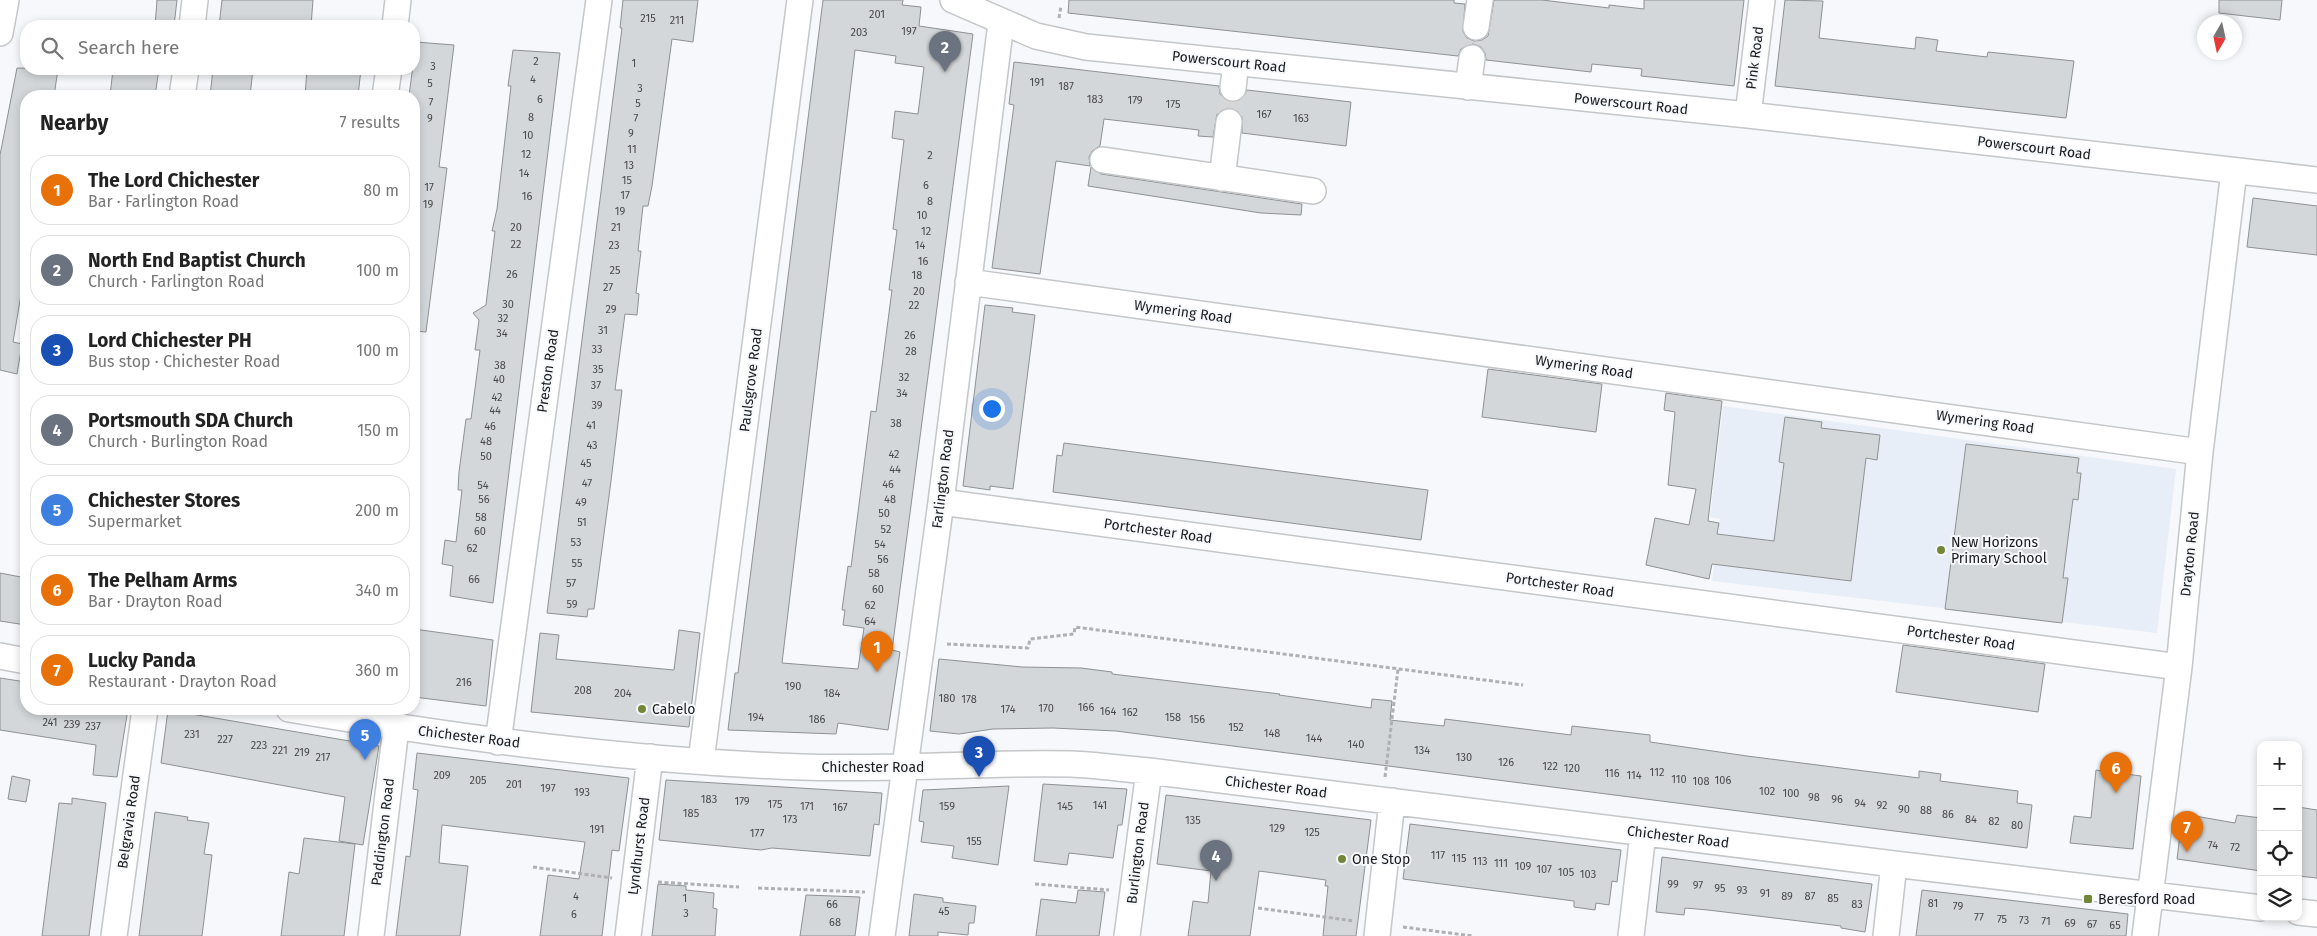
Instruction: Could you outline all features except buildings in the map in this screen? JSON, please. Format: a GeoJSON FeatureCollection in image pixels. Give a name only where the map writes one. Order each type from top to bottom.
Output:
{"type":"FeatureCollection","features":[{"type":"Feature","properties":{"kind":"street"},"geometry":{"type":"LineString","coordinates":[[0,33],[6,0]]}},
{"type":"Feature","properties":{"kind":"street"},"geometry":{"type":"LineString","coordinates":[[193,20],[195,0]]}},
{"type":"Feature","properties":{"kind":"street"},"geometry":{"type":"LineString","coordinates":[[396,20],[398,0]]}},
{"type":"Feature","properties":{"kind":"street","name":"Preston Road"},"geometry":{"type":"LineString","coordinates":[[498,742],[599,0]]}},
{"type":"Feature","properties":{"kind":"street","name":"Paulsgrove Road"},"geometry":{"type":"LineString","coordinates":[[701,761],[800,0]]}},
{"type":"Feature","properties":{"kind":"street","name":"Powerscourt Road"},"geometry":{"type":"LineString","coordinates":[[953,0],[1001,23],[1036,36],[1086,47],[1748,116],[2317,180]]}},
{"type":"Feature","properties":{"kind":"street"},"geometry":{"type":"LineString","coordinates":[[1476,27],[1480,0]]}},
{"type":"Feature","properties":{"kind":"street","name":"Pink Road"},"geometry":{"type":"LineString","coordinates":[[1748,116],[1762,0]]}},
{"type":"Feature","properties":{"kind":"street","name":"Farlington Road"},"geometry":{"type":"LineString","coordinates":[[882,936],[1001,23]]}},
{"type":"Feature","properties":{"kind":"street"},"geometry":{"type":"LineString","coordinates":[[1468,87],[1472,58]]}},
{"type":"Feature","properties":{"kind":"street"},"geometry":{"type":"LineString","coordinates":[[1233,88],[1236,62]]}},
{"type":"Feature","properties":{"kind":"street"},"geometry":{"type":"LineString","coordinates":[[183,90],[185,75]]}},
{"type":"Feature","properties":{"kind":"street"},"geometry":{"type":"LineString","coordinates":[[387,90],[388,75]]}},
{"type":"Feature","properties":{"kind":"street"},"geometry":{"type":"LineString","coordinates":[[1222,178],[1229,122]]}},
{"type":"Feature","properties":{"kind":"street"},"geometry":{"type":"LineString","coordinates":[[1103,160],[1313,191]]}},
{"type":"Feature","properties":{"kind":"street","name":"Drayton Road"},"geometry":{"type":"LineString","coordinates":[[2145,936],[2179,667],[2200,452],[2234,171]]}},
{"type":"Feature","properties":{"kind":"street","name":"Wymering Road"},"geometry":{"type":"LineString","coordinates":[[968,282],[2200,452]]}},
{"type":"Feature","properties":{"kind":"street","name":"Portchester Road"},"geometry":{"type":"LineString","coordinates":[[940,502],[2179,667]]}},
{"type":"Feature","properties":{"kind":"street"},"geometry":{"type":"LineString","coordinates":[[0,656],[20,660]]}},
{"type":"Feature","properties":{"kind":"street","name":"Belgravia Road"},"geometry":{"type":"LineString","coordinates":[[114,936],[143,715]]}},
{"type":"Feature","properties":{"kind":"street","name":"Chichester Road"},"geometry":{"type":"LineString","coordinates":[[325,715],[396,728],[498,742],[701,761],[802,767],[904,768],[1073,764],[1149,771],[2257,908]]}},
{"type":"Feature","properties":{"kind":"street","name":"Paddington Road"},"geometry":{"type":"LineString","coordinates":[[371,936],[396,728]]}},
{"type":"Feature","properties":{"kind":"street","name":"Lyndhurst Road"},"geometry":{"type":"LineString","coordinates":[[628,936],[650,757]]}},
{"type":"Feature","properties":{"kind":"street","name":"Burlington Road"},"geometry":{"type":"LineString","coordinates":[[1127,936],[1149,771]]}},
{"type":"Feature","properties":{"kind":"street"},"geometry":{"type":"LineString","coordinates":[[1377,936],[1387,800]]}},
{"type":"Feature","properties":{"kind":"street"},"geometry":{"type":"LineString","coordinates":[[1631,936],[1643,833]]}},
{"type":"Feature","properties":{"kind":"street"},"geometry":{"type":"LineString","coordinates":[[1886,936],[1894,864]]}},
{"type":"Feature","properties":{"kind":"street"},"geometry":{"type":"LineString","coordinates":[[2302,912],[2317,914]]}},
{"type":"Feature","properties":{"kind":"path"},"geometry":{"type":"LineString","coordinates":[[921,643],[1028,648],[1030,639],[1074,634],[1075,627],[1522,685]]}},
{"type":"Feature","properties":{"kind":"path"},"geometry":{"type":"LineString","coordinates":[[1387,800],[1398,669]]}},
{"type":"Feature","properties":{"kind":"path"},"geometry":{"type":"LineString","coordinates":[[533,867],[634,881],[739,887]]}},
{"type":"Feature","properties":{"kind":"path"},"geometry":{"type":"LineString","coordinates":[[1035,884],[1133,893]]}},
{"type":"Feature","properties":{"kind":"path"},"geometry":{"type":"LineString","coordinates":[[758,888],[888,893]]}},
{"type":"Feature","properties":{"kind":"shaded area","name":"New Horizons Primary School"},"geometry":{"type":"Polygon","coordinates":[[[1723,406],[2176,469],[2157,633],[1712,581],[1720,519],[1710,517],[1723,406]]]}},
{"type":"Feature","properties":{"kind":"tunnel"},"geometry":{"type":"LineString","coordinates":[[1229,122],[1233,88]]}},
{"type":"Feature","properties":{"kind":"place","name":"North End Baptist Church"},"geometry":{"type":"Point","coordinates":[945,72]}},
{"type":"Feature","properties":{"kind":"place","name":"New Horizons Primary School"},"geometry":{"type":"Point","coordinates":[1941,550]}},
{"type":"Feature","properties":{"kind":"place","name":"The Lord Chichester"},"geometry":{"type":"Point","coordinates":[877,672]}},
{"type":"Feature","properties":{"kind":"place","name":"Cabelo"},"geometry":{"type":"Point","coordinates":[642,709]}},
{"type":"Feature","properties":{"kind":"place","name":"Chichester Stores"},"geometry":{"type":"Point","coordinates":[365,760]}},
{"type":"Feature","properties":{"kind":"place","name":"Lord Chichester PH"},"geometry":{"type":"Point","coordinates":[979,777]}},
{"type":"Feature","properties":{"kind":"place","name":"The Pelham Arms"},"geometry":{"type":"Point","coordinates":[2116,793]}},
{"type":"Feature","properties":{"kind":"place","name":"Lucky Panda"},"geometry":{"type":"Point","coordinates":[2187,852]}},
{"type":"Feature","properties":{"kind":"place","name":"One Stop"},"geometry":{"type":"Point","coordinates":[1342,859]}},
{"type":"Feature","properties":{"kind":"place","name":"Portsmouth SDA Church"},"geometry":{"type":"Point","coordinates":[1216,881]}},
{"type":"Feature","properties":{"kind":"place","name":"Beresford Road"},"geometry":{"type":"Point","coordinates":[2088,899]}}]}
